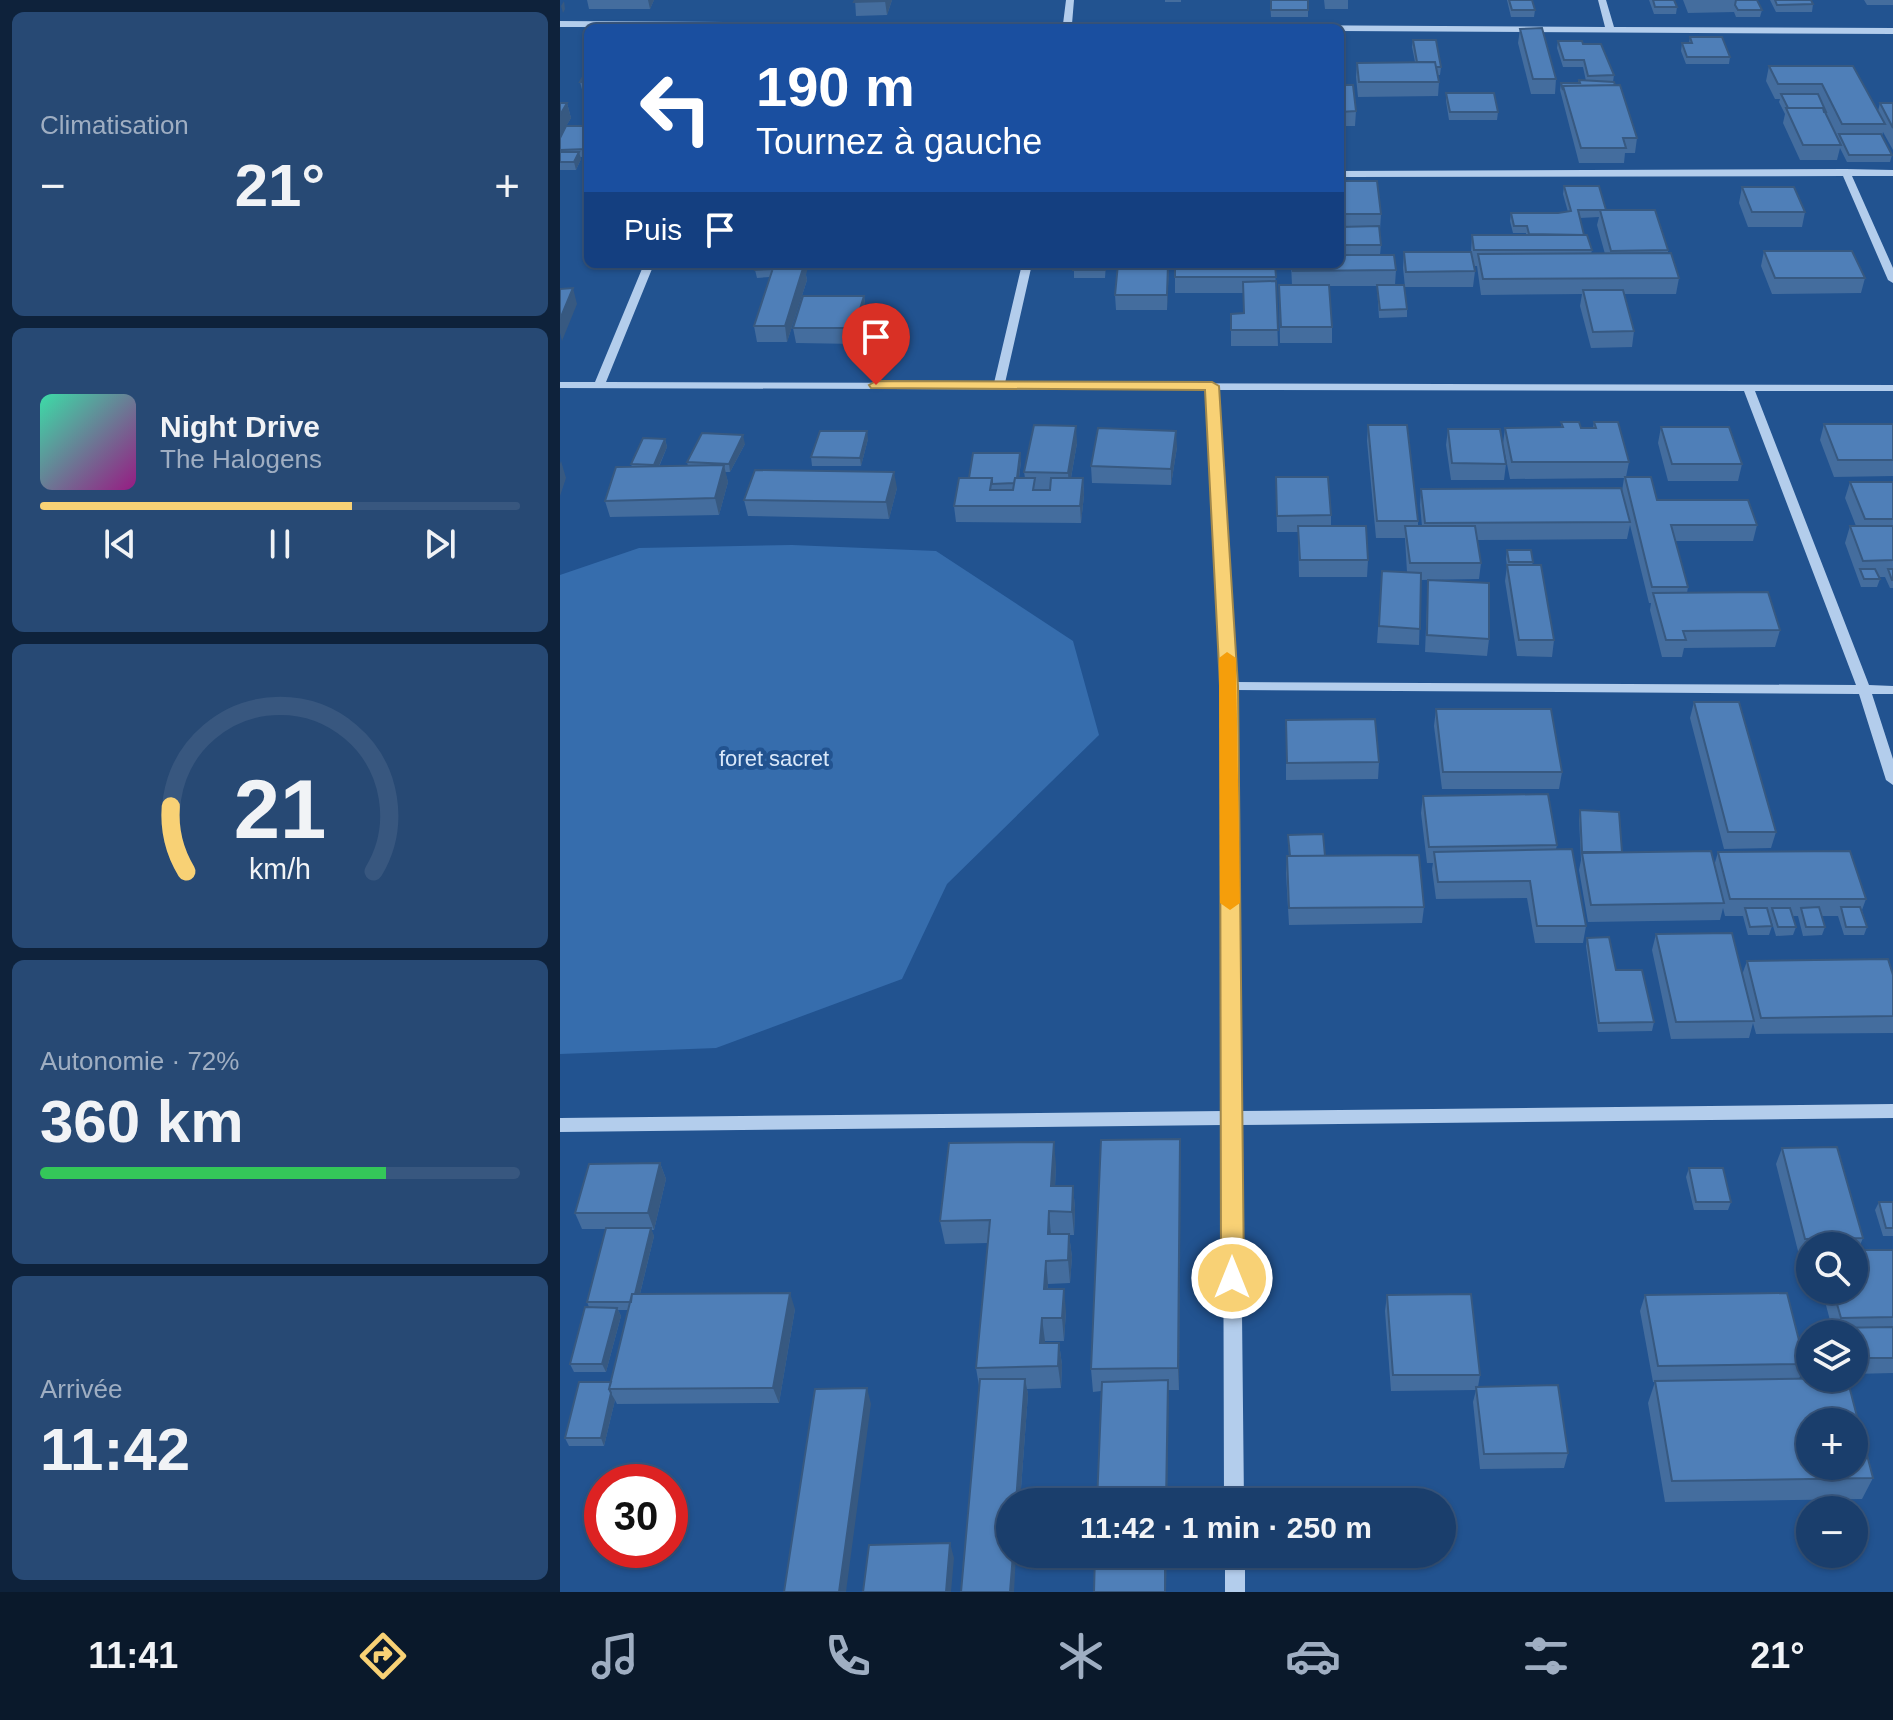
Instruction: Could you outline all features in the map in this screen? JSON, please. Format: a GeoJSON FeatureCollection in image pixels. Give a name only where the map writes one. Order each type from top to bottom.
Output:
{"type":"FeatureCollection","features":[{"type":"Feature","properties":{"kind":"street"},"geometry":{"type":"LineString","coordinates":[[1067,24],[1070,0]]}},
{"type":"Feature","properties":{"kind":"street"},"geometry":{"type":"LineString","coordinates":[[1602,0],[1610,29]]}},
{"type":"Feature","properties":{"kind":"street"},"geometry":{"type":"LineString","coordinates":[[560,24],[584,24]]}},
{"type":"Feature","properties":{"kind":"street"},"geometry":{"type":"LineString","coordinates":[[1344,28],[1893,31]]}},
{"type":"Feature","properties":{"kind":"street"},"geometry":{"type":"LineString","coordinates":[[1846,172],[1893,280]]}},
{"type":"Feature","properties":{"kind":"street"},"geometry":{"type":"LineString","coordinates":[[1344,174],[1893,173]]}},
{"type":"Feature","properties":{"kind":"street"},"geometry":{"type":"LineString","coordinates":[[599,385],[647,268]]}},
{"type":"Feature","properties":{"kind":"street"},"geometry":{"type":"LineString","coordinates":[[999,385],[1026,268]]}},
{"type":"Feature","properties":{"kind":"street"},"geometry":{"type":"LineString","coordinates":[[560,385],[1893,388]]}},
{"type":"Feature","properties":{"kind":"street"},"geometry":{"type":"LineString","coordinates":[[1212,386],[1229,686],[1234,1488]]}},
{"type":"Feature","properties":{"kind":"street"},"geometry":{"type":"LineString","coordinates":[[1748,387],[1864,690],[1893,780]]}},
{"type":"Feature","properties":{"kind":"street"},"geometry":{"type":"LineString","coordinates":[[1229,686],[1893,690]]}},
{"type":"Feature","properties":{"kind":"street"},"geometry":{"type":"LineString","coordinates":[[560,1125],[1893,1111]]}},
{"type":"Feature","properties":{"kind":"street"},"geometry":{"type":"LineString","coordinates":[[1235,1568],[1235,1592]]}},
{"type":"Feature","properties":{"kind":"green space","name":"foret sacret"},"geometry":{"type":"Polygon","coordinates":[[[792,545],[936,551],[1073,641],[1099,735],[947,884],[902,979],[716,1048],[560,1054],[560,575],[639,548],[792,545]]]}},
{"type":"Feature","properties":{"kind":"building"},"geometry":{"type":"Polygon","coordinates":[[[855,0],[886,0],[854,2],[855,0]]]}},
{"type":"Feature","properties":{"kind":"building"},"geometry":{"type":"Polygon","coordinates":[[[1271,0],[1308,0],[1308,10],[1271,10],[1271,0]]]}},
{"type":"Feature","properties":{"kind":"building"},"geometry":{"type":"Polygon","coordinates":[[[1509,0],[1532,0],[1535,10],[1512,10],[1509,0]]]}},
{"type":"Feature","properties":{"kind":"building"},"geometry":{"type":"Polygon","coordinates":[[[1653,0],[1674,0],[1677,7],[1655,7],[1653,0]]]}},
{"type":"Feature","properties":{"kind":"building"},"geometry":{"type":"Polygon","coordinates":[[[1736,0],[1757,0],[1762,10],[1738,10],[1736,0]]]}},
{"type":"Feature","properties":{"kind":"building"},"geometry":{"type":"Polygon","coordinates":[[[1775,0],[1811,0],[1813,4],[1777,5],[1775,0]]]}},
{"type":"Feature","properties":{"kind":"building"},"geometry":{"type":"Polygon","coordinates":[[[1542,28],[1556,79],[1533,79],[1520,29],[1542,28]]]}},
{"type":"Feature","properties":{"kind":"building"},"geometry":{"type":"Polygon","coordinates":[[[1690,37],[1722,37],[1730,57],[1687,57],[1682,43],[1692,43],[1690,37]]]}},
{"type":"Feature","properties":{"kind":"building"},"geometry":{"type":"Polygon","coordinates":[[[1413,40],[1436,40],[1441,67],[1436,67],[1435,62],[1417,62],[1413,40]]]}},
{"type":"Feature","properties":{"kind":"building"},"geometry":{"type":"Polygon","coordinates":[[[1558,41],[1601,44],[1614,75],[1588,76],[1584,60],[1564,60],[1558,41]]]}},
{"type":"Feature","properties":{"kind":"building"},"geometry":{"type":"Polygon","coordinates":[[[1435,62],[1439,82],[1359,82],[1357,63],[1435,62]]]}},
{"type":"Feature","properties":{"kind":"building"},"geometry":{"type":"Polygon","coordinates":[[[1769,66],[1853,66],[1885,124],[1842,124],[1822,84],[1778,84],[1769,66]]]}},
{"type":"Feature","properties":{"kind":"building"},"geometry":{"type":"Polygon","coordinates":[[[1579,80],[1614,82],[1615,85],[1563,86],[1563,90],[1561,83],[1580,83],[1579,80]]]}},
{"type":"Feature","properties":{"kind":"building"},"geometry":{"type":"Polygon","coordinates":[[[1344,85],[1353,85],[1356,111],[1344,112],[1344,85]]]}},
{"type":"Feature","properties":{"kind":"building"},"geometry":{"type":"Polygon","coordinates":[[[1620,85],[1637,138],[1623,138],[1626,148],[1581,148],[1563,86],[1620,85]]]}},
{"type":"Feature","properties":{"kind":"building"},"geometry":{"type":"Polygon","coordinates":[[[1446,93],[1494,93],[1498,112],[1450,112],[1446,93]]]}},
{"type":"Feature","properties":{"kind":"building"},"geometry":{"type":"Polygon","coordinates":[[[1781,94],[1818,94],[1826,112],[1823,108],[1788,108],[1781,94]]]}},
{"type":"Feature","properties":{"kind":"building"},"geometry":{"type":"Polygon","coordinates":[[[560,103],[567,103],[560,115],[560,103]]]}},
{"type":"Feature","properties":{"kind":"building"},"geometry":{"type":"Polygon","coordinates":[[[1880,103],[1893,103],[1893,128],[1880,103]]]}},
{"type":"Feature","properties":{"kind":"building"},"geometry":{"type":"Polygon","coordinates":[[[1786,108],[1823,108],[1841,145],[1803,145],[1786,108]]]}},
{"type":"Feature","properties":{"kind":"building"},"geometry":{"type":"Polygon","coordinates":[[[566,126],[584,126],[584,149],[560,150],[560,138],[566,126]]]}},
{"type":"Feature","properties":{"kind":"building"},"geometry":{"type":"Polygon","coordinates":[[[1839,134],[1881,134],[1892,155],[1849,155],[1839,134]]]}},
{"type":"Feature","properties":{"kind":"building"},"geometry":{"type":"Polygon","coordinates":[[[560,152],[579,152],[574,162],[560,162],[560,152]]]}},
{"type":"Feature","properties":{"kind":"building"},"geometry":{"type":"Polygon","coordinates":[[[1344,181],[1377,181],[1381,214],[1344,214],[1344,181]]]}},
{"type":"Feature","properties":{"kind":"building"},"geometry":{"type":"Polygon","coordinates":[[[1564,186],[1599,186],[1606,210],[1578,210],[1584,235],[1529,234],[1527,226],[1514,226],[1511,213],[1571,211],[1564,186]]]}},
{"type":"Feature","properties":{"kind":"building"},"geometry":{"type":"Polygon","coordinates":[[[1742,187],[1794,187],[1805,212],[1752,212],[1742,187]]]}},
{"type":"Feature","properties":{"kind":"building"},"geometry":{"type":"Polygon","coordinates":[[[1600,210],[1655,210],[1668,250],[1611,251],[1600,210]]]}},
{"type":"Feature","properties":{"kind":"building"},"geometry":{"type":"Polygon","coordinates":[[[1379,226],[1381,245],[1344,245],[1344,227],[1379,226]]]}},
{"type":"Feature","properties":{"kind":"building"},"geometry":{"type":"Polygon","coordinates":[[[1472,235],[1587,235],[1592,250],[1474,250],[1472,235]]]}},
{"type":"Feature","properties":{"kind":"building"},"geometry":{"type":"Polygon","coordinates":[[[1764,251],[1852,251],[1865,278],[1775,278],[1764,251]]]}},
{"type":"Feature","properties":{"kind":"building"},"geometry":{"type":"Polygon","coordinates":[[[1404,252],[1471,252],[1475,271],[1406,272],[1404,252]]]}},
{"type":"Feature","properties":{"kind":"building"},"geometry":{"type":"Polygon","coordinates":[[[1671,253],[1679,278],[1483,279],[1478,254],[1671,253]]]}},
{"type":"Feature","properties":{"kind":"building"},"geometry":{"type":"Polygon","coordinates":[[[1344,255],[1394,255],[1396,270],[1293,271],[1293,268],[1344,268],[1344,255]]]}},
{"type":"Feature","properties":{"kind":"building"},"geometry":{"type":"Polygon","coordinates":[[[773,268],[803,268],[785,326],[754,326],[773,268]]]}},
{"type":"Feature","properties":{"kind":"building"},"geometry":{"type":"Polygon","coordinates":[[[1073,268],[1105,268],[1105,270],[1073,268]]]}},
{"type":"Feature","properties":{"kind":"building"},"geometry":{"type":"Polygon","coordinates":[[[1118,268],[1168,268],[1167,295],[1115,295],[1118,268]]]}},
{"type":"Feature","properties":{"kind":"building"},"geometry":{"type":"Polygon","coordinates":[[[1175,268],[1275,268],[1276,277],[1175,277],[1175,268]]]}},
{"type":"Feature","properties":{"kind":"building"},"geometry":{"type":"Polygon","coordinates":[[[1276,281],[1278,330],[1231,330],[1231,314],[1244,313],[1243,282],[1276,281]]]}},
{"type":"Feature","properties":{"kind":"building"},"geometry":{"type":"Polygon","coordinates":[[[1279,285],[1329,285],[1332,327],[1281,327],[1279,285]]]}},
{"type":"Feature","properties":{"kind":"building"},"geometry":{"type":"Polygon","coordinates":[[[1377,285],[1404,285],[1407,309],[1380,310],[1377,285]]]}},
{"type":"Feature","properties":{"kind":"building"},"geometry":{"type":"Polygon","coordinates":[[[573,288],[560,319],[560,289],[573,288]]]}},
{"type":"Feature","properties":{"kind":"building"},"geometry":{"type":"Polygon","coordinates":[[[1583,290],[1623,290],[1634,331],[1593,332],[1583,290]]]}},
{"type":"Feature","properties":{"kind":"building"},"geometry":{"type":"Polygon","coordinates":[[[803,296],[864,296],[854,328],[793,328],[803,296]]]}},
{"type":"Feature","properties":{"kind":"building"},"geometry":{"type":"Polygon","coordinates":[[[1561,422],[1579,422],[1581,428],[1596,428],[1594,422],[1618,422],[1629,462],[1512,462],[1505,428],[1563,427],[1561,422]]]}},
{"type":"Feature","properties":{"kind":"building"},"geometry":{"type":"Polygon","coordinates":[[[1824,424],[1893,424],[1893,460],[1838,460],[1824,424]]]}},
{"type":"Feature","properties":{"kind":"building"},"geometry":{"type":"Polygon","coordinates":[[[1034,425],[1076,426],[1068,473],[1024,472],[1034,425]]]}},
{"type":"Feature","properties":{"kind":"building"},"geometry":{"type":"Polygon","coordinates":[[[1368,425],[1407,425],[1418,521],[1377,521],[1368,425]]]}},
{"type":"Feature","properties":{"kind":"building"},"geometry":{"type":"Polygon","coordinates":[[[1661,427],[1729,427],[1742,464],[1672,464],[1661,427]]]}},
{"type":"Feature","properties":{"kind":"building"},"geometry":{"type":"Polygon","coordinates":[[[1098,428],[1176,431],[1171,469],[1091,466],[1098,428]]]}},
{"type":"Feature","properties":{"kind":"building"},"geometry":{"type":"Polygon","coordinates":[[[1448,429],[1500,429],[1506,464],[1452,463],[1448,429]]]}},
{"type":"Feature","properties":{"kind":"building"},"geometry":{"type":"Polygon","coordinates":[[[820,431],[867,431],[860,458],[811,457],[820,431]]]}},
{"type":"Feature","properties":{"kind":"building"},"geometry":{"type":"Polygon","coordinates":[[[702,433],[743,435],[729,464],[687,462],[702,433]]]}},
{"type":"Feature","properties":{"kind":"building"},"geometry":{"type":"Polygon","coordinates":[[[643,438],[665,439],[654,465],[631,464],[643,438]]]}},
{"type":"Feature","properties":{"kind":"building"},"geometry":{"type":"Polygon","coordinates":[[[973,453],[1020,453],[1014,483],[992,484],[992,478],[969,478],[973,453]]]}},
{"type":"Feature","properties":{"kind":"building"},"geometry":{"type":"Polygon","coordinates":[[[724,465],[715,498],[605,501],[616,467],[724,465]]]}},
{"type":"Feature","properties":{"kind":"building"},"geometry":{"type":"Polygon","coordinates":[[[755,470],[894,472],[886,502],[744,500],[755,470]]]}},
{"type":"Feature","properties":{"kind":"building"},"geometry":{"type":"Polygon","coordinates":[[[1276,477],[1328,477],[1331,515],[1277,516],[1276,477]]]}},
{"type":"Feature","properties":{"kind":"building"},"geometry":{"type":"Polygon","coordinates":[[[1625,477],[1651,477],[1657,500],[1748,500],[1757,525],[1671,525],[1688,587],[1652,587],[1625,477]]]}},
{"type":"Feature","properties":{"kind":"building"},"geometry":{"type":"Polygon","coordinates":[[[959,478],[992,478],[990,490],[1013,490],[1015,478],[1035,478],[1033,490],[1050,490],[1051,478],[1083,478],[1080,506],[954,506],[959,478]]]}},
{"type":"Feature","properties":{"kind":"building"},"geometry":{"type":"Polygon","coordinates":[[[1850,482],[1893,482],[1893,519],[1865,519],[1850,482]]]}},
{"type":"Feature","properties":{"kind":"building"},"geometry":{"type":"Polygon","coordinates":[[[1621,488],[1630,522],[1425,523],[1421,489],[1621,488]]]}},
{"type":"Feature","properties":{"kind":"building"},"geometry":{"type":"Polygon","coordinates":[[[1298,526],[1366,526],[1368,560],[1300,560],[1298,526]]]}},
{"type":"Feature","properties":{"kind":"building"},"geometry":{"type":"Polygon","coordinates":[[[1405,526],[1475,526],[1481,563],[1410,563],[1405,526]]]}},
{"type":"Feature","properties":{"kind":"building"},"geometry":{"type":"Polygon","coordinates":[[[1850,526],[1893,526],[1893,560],[1863,561],[1850,526]]]}},
{"type":"Feature","properties":{"kind":"building"},"geometry":{"type":"Polygon","coordinates":[[[1507,550],[1531,550],[1533,562],[1509,562],[1507,550]]]}},
{"type":"Feature","properties":{"kind":"building"},"geometry":{"type":"Polygon","coordinates":[[[1507,565],[1541,565],[1554,640],[1519,640],[1507,565]]]}},
{"type":"Feature","properties":{"kind":"building"},"geometry":{"type":"Polygon","coordinates":[[[1860,569],[1875,569],[1880,579],[1864,579],[1860,569]]]}},
{"type":"Feature","properties":{"kind":"building"},"geometry":{"type":"Polygon","coordinates":[[[1382,571],[1421,573],[1420,629],[1379,626],[1382,571]]]}},
{"type":"Feature","properties":{"kind":"building"},"geometry":{"type":"Polygon","coordinates":[[[1428,580],[1489,583],[1489,639],[1427,635],[1428,580]]]}},
{"type":"Feature","properties":{"kind":"building"},"geometry":{"type":"Polygon","coordinates":[[[1768,592],[1780,630],[1683,631],[1686,640],[1666,640],[1653,593],[1768,592]]]}},
{"type":"Feature","properties":{"kind":"building"},"geometry":{"type":"Polygon","coordinates":[[[1694,702],[1739,702],[1776,832],[1728,832],[1694,702]]]}},
{"type":"Feature","properties":{"kind":"building"},"geometry":{"type":"Polygon","coordinates":[[[1436,709],[1551,709],[1562,772],[1443,772],[1436,709]]]}},
{"type":"Feature","properties":{"kind":"building"},"geometry":{"type":"Polygon","coordinates":[[[1375,719],[1379,762],[1287,763],[1286,720],[1375,719]]]}},
{"type":"Feature","properties":{"kind":"building"},"geometry":{"type":"Polygon","coordinates":[[[1548,794],[1557,845],[1429,847],[1423,796],[1548,794]]]}},
{"type":"Feature","properties":{"kind":"building"},"geometry":{"type":"Polygon","coordinates":[[[1580,810],[1619,812],[1622,852],[1582,852],[1580,810]]]}},
{"type":"Feature","properties":{"kind":"building"},"geometry":{"type":"Polygon","coordinates":[[[1323,834],[1325,856],[1290,856],[1288,835],[1323,834]]]}},
{"type":"Feature","properties":{"kind":"building"},"geometry":{"type":"Polygon","coordinates":[[[1572,849],[1586,926],[1537,926],[1530,881],[1438,882],[1434,852],[1572,849]]]}},
{"type":"Feature","properties":{"kind":"building"},"geometry":{"type":"Polygon","coordinates":[[[1711,851],[1724,903],[1591,905],[1582,853],[1711,851]]]}},
{"type":"Feature","properties":{"kind":"building"},"geometry":{"type":"Polygon","coordinates":[[[1850,851],[1866,899],[1730,899],[1718,852],[1850,851]]]}},
{"type":"Feature","properties":{"kind":"building"},"geometry":{"type":"Polygon","coordinates":[[[1419,855],[1424,907],[1289,908],[1287,856],[1419,855]]]}},
{"type":"Feature","properties":{"kind":"building"},"geometry":{"type":"Polygon","coordinates":[[[1819,907],[1825,927],[1806,927],[1801,908],[1819,907]]]}},
{"type":"Feature","properties":{"kind":"building"},"geometry":{"type":"Polygon","coordinates":[[[1841,907],[1860,907],[1867,927],[1846,927],[1841,907]]]}},
{"type":"Feature","properties":{"kind":"building"},"geometry":{"type":"Polygon","coordinates":[[[1745,908],[1767,908],[1772,926],[1750,927],[1745,908]]]}},
{"type":"Feature","properties":{"kind":"building"},"geometry":{"type":"Polygon","coordinates":[[[1772,908],[1790,908],[1796,927],[1778,927],[1772,908]]]}},
{"type":"Feature","properties":{"kind":"building"},"geometry":{"type":"Polygon","coordinates":[[[1732,933],[1754,1021],[1676,1022],[1656,934],[1732,933]]]}},
{"type":"Feature","properties":{"kind":"building"},"geometry":{"type":"Polygon","coordinates":[[[1609,937],[1616,970],[1642,970],[1654,1022],[1599,1023],[1587,938],[1609,937]]]}},
{"type":"Feature","properties":{"kind":"building"},"geometry":{"type":"Polygon","coordinates":[[[1888,959],[1893,975],[1893,1016],[1761,1018],[1747,961],[1888,959]]]}},
{"type":"Feature","properties":{"kind":"building"},"geometry":{"type":"Polygon","coordinates":[[[1180,1139],[1178,1368],[1091,1369],[1101,1140],[1180,1139]]]}},
{"type":"Feature","properties":{"kind":"building"},"geometry":{"type":"Polygon","coordinates":[[[1054,1142],[1051,1186],[1073,1186],[1072,1212],[1049,1211],[1048,1234],[1069,1234],[1068,1260],[1046,1261],[1044,1289],[1064,1289],[1062,1318],[1042,1318],[1040,1343],[1059,1343],[1058,1366],[976,1368],[990,1220],[940,1221],[949,1143],[1054,1142]]]}},
{"type":"Feature","properties":{"kind":"building"},"geometry":{"type":"Polygon","coordinates":[[[1837,1147],[1861,1232],[1803,1232],[1782,1148],[1837,1147]]]}},
{"type":"Feature","properties":{"kind":"building"},"geometry":{"type":"Polygon","coordinates":[[[660,1163],[648,1213],[575,1213],[589,1164],[660,1163]]]}},
{"type":"Feature","properties":{"kind":"building"},"geometry":{"type":"Polygon","coordinates":[[[1689,1168],[1723,1168],[1731,1202],[1696,1202],[1689,1168]]]}},
{"type":"Feature","properties":{"kind":"building"},"geometry":{"type":"Polygon","coordinates":[[[1879,1202],[1893,1202],[1893,1228],[1886,1228],[1879,1202]]]}},
{"type":"Feature","properties":{"kind":"building"},"geometry":{"type":"Polygon","coordinates":[[[606,1228],[651,1228],[631,1302],[587,1302],[606,1228]]]}},
{"type":"Feature","properties":{"kind":"building"},"geometry":{"type":"Polygon","coordinates":[[[1868,1250],[1893,1250],[1893,1317],[1841,1318],[1837,1304],[1868,1304],[1868,1250]]]}},
{"type":"Feature","properties":{"kind":"building"},"geometry":{"type":"Polygon","coordinates":[[[790,1293],[773,1388],[609,1389],[632,1294],[790,1293]]]}},
{"type":"Feature","properties":{"kind":"building"},"geometry":{"type":"Polygon","coordinates":[[[1787,1293],[1796,1328],[1796,1364],[1658,1366],[1645,1295],[1787,1293]]]}},
{"type":"Feature","properties":{"kind":"building"},"geometry":{"type":"Polygon","coordinates":[[[1471,1294],[1480,1375],[1393,1375],[1387,1295],[1471,1294]]]}},
{"type":"Feature","properties":{"kind":"building"},"geometry":{"type":"Polygon","coordinates":[[[585,1307],[617,1308],[602,1364],[570,1364],[585,1307]]]}},
{"type":"Feature","properties":{"kind":"building"},"geometry":{"type":"Polygon","coordinates":[[[1868,1327],[1893,1327],[1893,1358],[1868,1358],[1868,1327]]]}},
{"type":"Feature","properties":{"kind":"building"},"geometry":{"type":"Polygon","coordinates":[[[980,1379],[1025,1379],[1017,1488],[996,1488],[996,1568],[1012,1568],[1010,1592],[961,1592],[980,1379]]]}},
{"type":"Feature","properties":{"kind":"building"},"geometry":{"type":"Polygon","coordinates":[[[1796,1379],[1796,1392],[1851,1392],[1855,1408],[1796,1408],[1796,1479],[1672,1481],[1655,1381],[1796,1379]]]}},
{"type":"Feature","properties":{"kind":"building"},"geometry":{"type":"Polygon","coordinates":[[[1168,1380],[1166,1488],[1098,1488],[1102,1382],[1168,1380]]]}},
{"type":"Feature","properties":{"kind":"building"},"geometry":{"type":"Polygon","coordinates":[[[579,1382],[611,1382],[601,1438],[565,1438],[579,1382]]]}},
{"type":"Feature","properties":{"kind":"building"},"geometry":{"type":"Polygon","coordinates":[[[1558,1385],[1568,1453],[1484,1454],[1476,1387],[1558,1385]]]}},
{"type":"Feature","properties":{"kind":"building"},"geometry":{"type":"Polygon","coordinates":[[[867,1388],[839,1592],[784,1592],[815,1389],[867,1388]]]}},
{"type":"Feature","properties":{"kind":"building"},"geometry":{"type":"Polygon","coordinates":[[[1868,1459],[1873,1478],[1868,1478],[1868,1459]]]}},
{"type":"Feature","properties":{"kind":"building"},"geometry":{"type":"Polygon","coordinates":[[[950,1543],[946,1592],[863,1592],[869,1545],[950,1543]]]}},
{"type":"Feature","properties":{"kind":"building"},"geometry":{"type":"Polygon","coordinates":[[[1095,1568],[1165,1568],[1165,1592],[1094,1592],[1095,1568]]]}},
{"type":"Feature","properties":{"kind":"slow traffic"},"geometry":{"type":"LineString","coordinates":[[1227,658],[1230,903]]}},
{"type":"Feature","properties":{"kind":"route"},"geometry":{"type":"LineString","coordinates":[[876,385],[1212,386],[1229,686],[1232,1278]]}}]}
